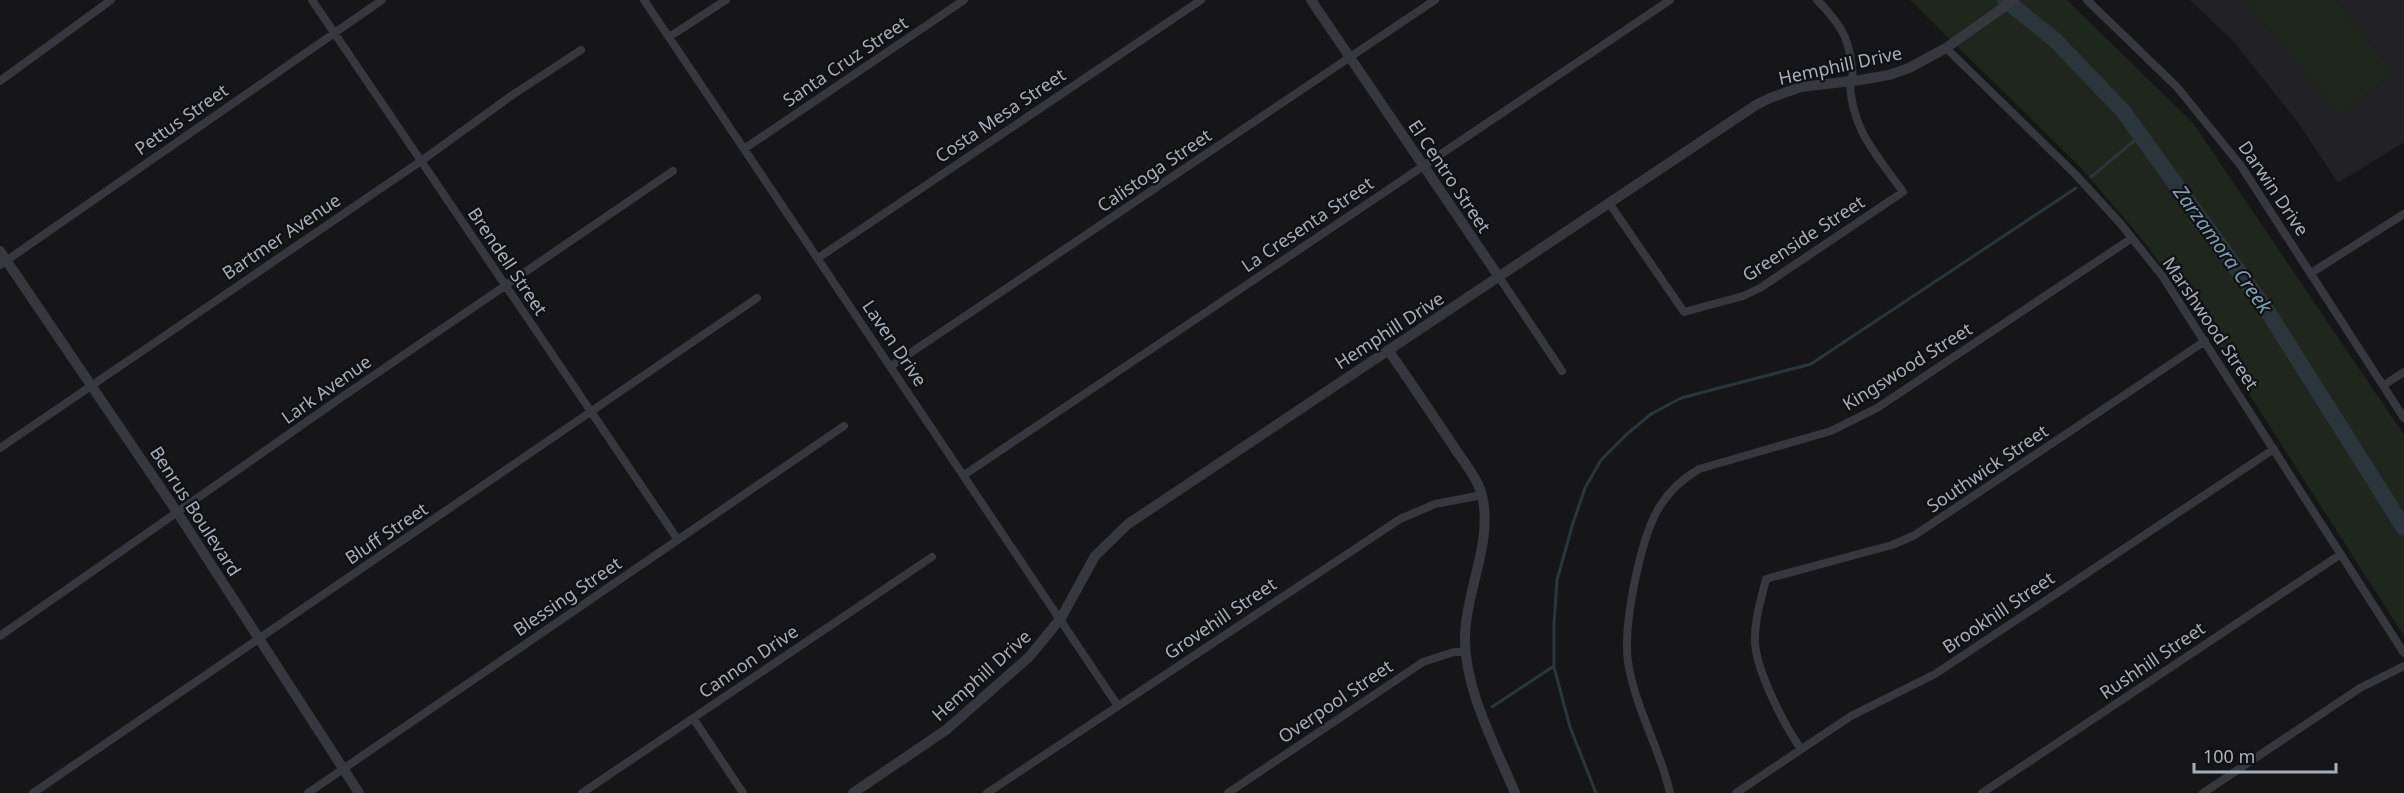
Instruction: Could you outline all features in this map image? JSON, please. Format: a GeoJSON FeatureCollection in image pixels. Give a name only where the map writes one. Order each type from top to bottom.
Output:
{"type":"FeatureCollection","features":[{"type":"Feature","properties":{"kind":"street"},"geometry":{"type":"LineString","coordinates":[[0,81],[111,0]]}},
{"type":"Feature","properties":{"kind":"street","name":"Brendell Street"},"geometry":{"type":"LineString","coordinates":[[312,0],[678,540]]}},
{"type":"Feature","properties":{"kind":"street","name":"Pettus Street"},"geometry":{"type":"LineString","coordinates":[[2,259],[382,0]]}},
{"type":"Feature","properties":{"kind":"street","name":"Laven Drive"},"geometry":{"type":"LineString","coordinates":[[644,0],[1118,706]]}},
{"type":"Feature","properties":{"kind":"street"},"geometry":{"type":"LineString","coordinates":[[669,37],[726,0]]}},
{"type":"Feature","properties":{"kind":"street","name":"Santa Cruz Street"},"geometry":{"type":"LineString","coordinates":[[744,149],[964,0]]}},
{"type":"Feature","properties":{"kind":"street","name":"Costa Mesa Street"},"geometry":{"type":"LineString","coordinates":[[818,258],[1200,0]]}},
{"type":"Feature","properties":{"kind":"street","name":"El Centro Street"},"geometry":{"type":"LineString","coordinates":[[1311,0],[1562,371]]}},
{"type":"Feature","properties":{"kind":"street","name":"Calistoga Street"},"geometry":{"type":"LineString","coordinates":[[891,366],[1435,0]]}},
{"type":"Feature","properties":{"kind":"street","name":"La Cresenta Street"},"geometry":{"type":"LineString","coordinates":[[964,475],[1670,0]]}},
{"type":"Feature","properties":{"kind":"street"},"geometry":{"type":"LineString","coordinates":[[1817,0],[1838,22],[1845,35],[1852,63],[1851,80]]}},
{"type":"Feature","properties":{"kind":"street","name":"Hemphill Drive"},"geometry":{"type":"LineString","coordinates":[[853,793],[946,730],[984,699],[1040,646],[1061,618],[1095,556],[1128,524],[1770,98],[1801,87],[1889,75],[1909,68],[1946,48],[1959,36],[2014,0]]}},
{"type":"Feature","properties":{"kind":"street","name":"Darwin Drive"},"geometry":{"type":"LineString","coordinates":[[2087,0],[2166,76],[2241,166],[2404,417]]}},
{"type":"Feature","properties":{"kind":"street","name":"Marshwood Street"},"geometry":{"type":"LineString","coordinates":[[1946,48],[2075,174],[2163,277],[2404,653]]}},
{"type":"Feature","properties":{"kind":"street","name":"Bartmer Avenue"},"geometry":{"type":"LineString","coordinates":[[0,448],[581,50]]}},
{"type":"Feature","properties":{"kind":"street","name":"Greenside Street"},"geometry":{"type":"LineString","coordinates":[[1609,203],[1684,312],[1743,296],[1760,288],[1903,192],[1858,125],[1852,104],[1851,80]]}},
{"type":"Feature","properties":{"kind":"street","name":"Lark Avenue"},"geometry":{"type":"LineString","coordinates":[[0,636],[673,171]]}},
{"type":"Feature","properties":{"kind":"street"},"geometry":{"type":"LineString","coordinates":[[2311,273],[2404,214]]}},
{"type":"Feature","properties":{"kind":"street","name":"Kingswood Street"},"geometry":{"type":"LineString","coordinates":[[1670,793],[1637,697],[1628,662],[1626,637],[1628,615],[1646,538],[1658,509],[1678,483],[1699,469],[1831,431],[1877,408],[2132,238]]}},
{"type":"Feature","properties":{"kind":"street","name":"Benrus Boulevard"},"geometry":{"type":"LineString","coordinates":[[2,259],[93,386],[359,793]]}},
{"type":"Feature","properties":{"kind":"street","name":"Bluff Street"},"geometry":{"type":"LineString","coordinates":[[33,793],[757,298]]}},
{"type":"Feature","properties":{"kind":"street","name":"Southwick Street"},"geometry":{"type":"LineString","coordinates":[[1801,748],[1784,723],[1756,652],[1755,625],[1766,579],[1892,545],[1915,534],[2205,341]]}},
{"type":"Feature","properties":{"kind":"street"},"geometry":{"type":"LineString","coordinates":[[1388,350],[1470,471],[1482,495],[1484,538],[1466,617],[1466,652],[1471,681],[1478,702],[1513,792]]}},
{"type":"Feature","properties":{"kind":"street"},"geometry":{"type":"LineString","coordinates":[[2384,385],[2404,372]]}},
{"type":"Feature","properties":{"kind":"street","name":"Blessing Street"},"geometry":{"type":"LineString","coordinates":[[308,793],[844,426]]}},
{"type":"Feature","properties":{"kind":"street","name":"Brookhill Street"},"geometry":{"type":"LineString","coordinates":[[1736,793],[1801,748],[1870,705],[1935,674],[2274,449]]}},
{"type":"Feature","properties":{"kind":"street","name":"Grovehill Street"},"geometry":{"type":"LineString","coordinates":[[987,793],[1400,519],[1435,504],[1482,495]]}},
{"type":"Feature","properties":{"kind":"street","name":"Rushhill Street"},"geometry":{"type":"LineString","coordinates":[[1982,793],[2341,554]]}},
{"type":"Feature","properties":{"kind":"street","name":"Cannon Drive"},"geometry":{"type":"LineString","coordinates":[[582,793],[932,557]]}},
{"type":"Feature","properties":{"kind":"street","name":"Overpool Street"},"geometry":{"type":"LineString","coordinates":[[1228,793],[1423,662],[1445,654],[1466,652]]}},
{"type":"Feature","properties":{"kind":"street"},"geometry":{"type":"LineString","coordinates":[[2203,793],[2360,688],[2404,666]]}},
{"type":"Feature","properties":{"kind":"street"},"geometry":{"type":"LineString","coordinates":[[693,718],[743,793]]}},
{"type":"Feature","properties":{"kind":"shaded area"},"geometry":{"type":"Polygon","coordinates":[[[1910,0],[2067,0],[2193,123],[2404,435],[2404,636],[2210,333],[2143,240],[2082,169],[1910,0]]]}},
{"type":"Feature","properties":{"kind":"shaded area"},"geometry":{"type":"Polygon","coordinates":[[[2190,0],[2404,0],[2404,142],[2338,183],[2299,124],[2234,42],[2190,0]]]}},
{"type":"Feature","properties":{"kind":"shaded area"},"geometry":{"type":"Polygon","coordinates":[[[2246,0],[2335,0],[2393,72],[2340,115],[2246,0]]]}},
{"type":"Feature","properties":{"kind":"waterway","name":"Zarzamora Creek"},"geometry":{"type":"LineString","coordinates":[[2005,0],[2054,39],[2123,111],[2270,315],[2404,528]]}},
{"type":"Feature","properties":{"kind":"waterway"},"geometry":{"type":"LineString","coordinates":[[2091,177],[2141,135]]}},
{"type":"Feature","properties":{"kind":"waterway"},"geometry":{"type":"LineString","coordinates":[[1492,707],[1554,666],[1557,580],[1573,523],[1585,488],[1601,460],[1627,434],[1651,414],[1681,398],[1811,364],[2076,188]]}},
{"type":"Feature","properties":{"kind":"waterway"},"geometry":{"type":"LineString","coordinates":[[1554,667],[1570,727],[1596,793]]}}]}
